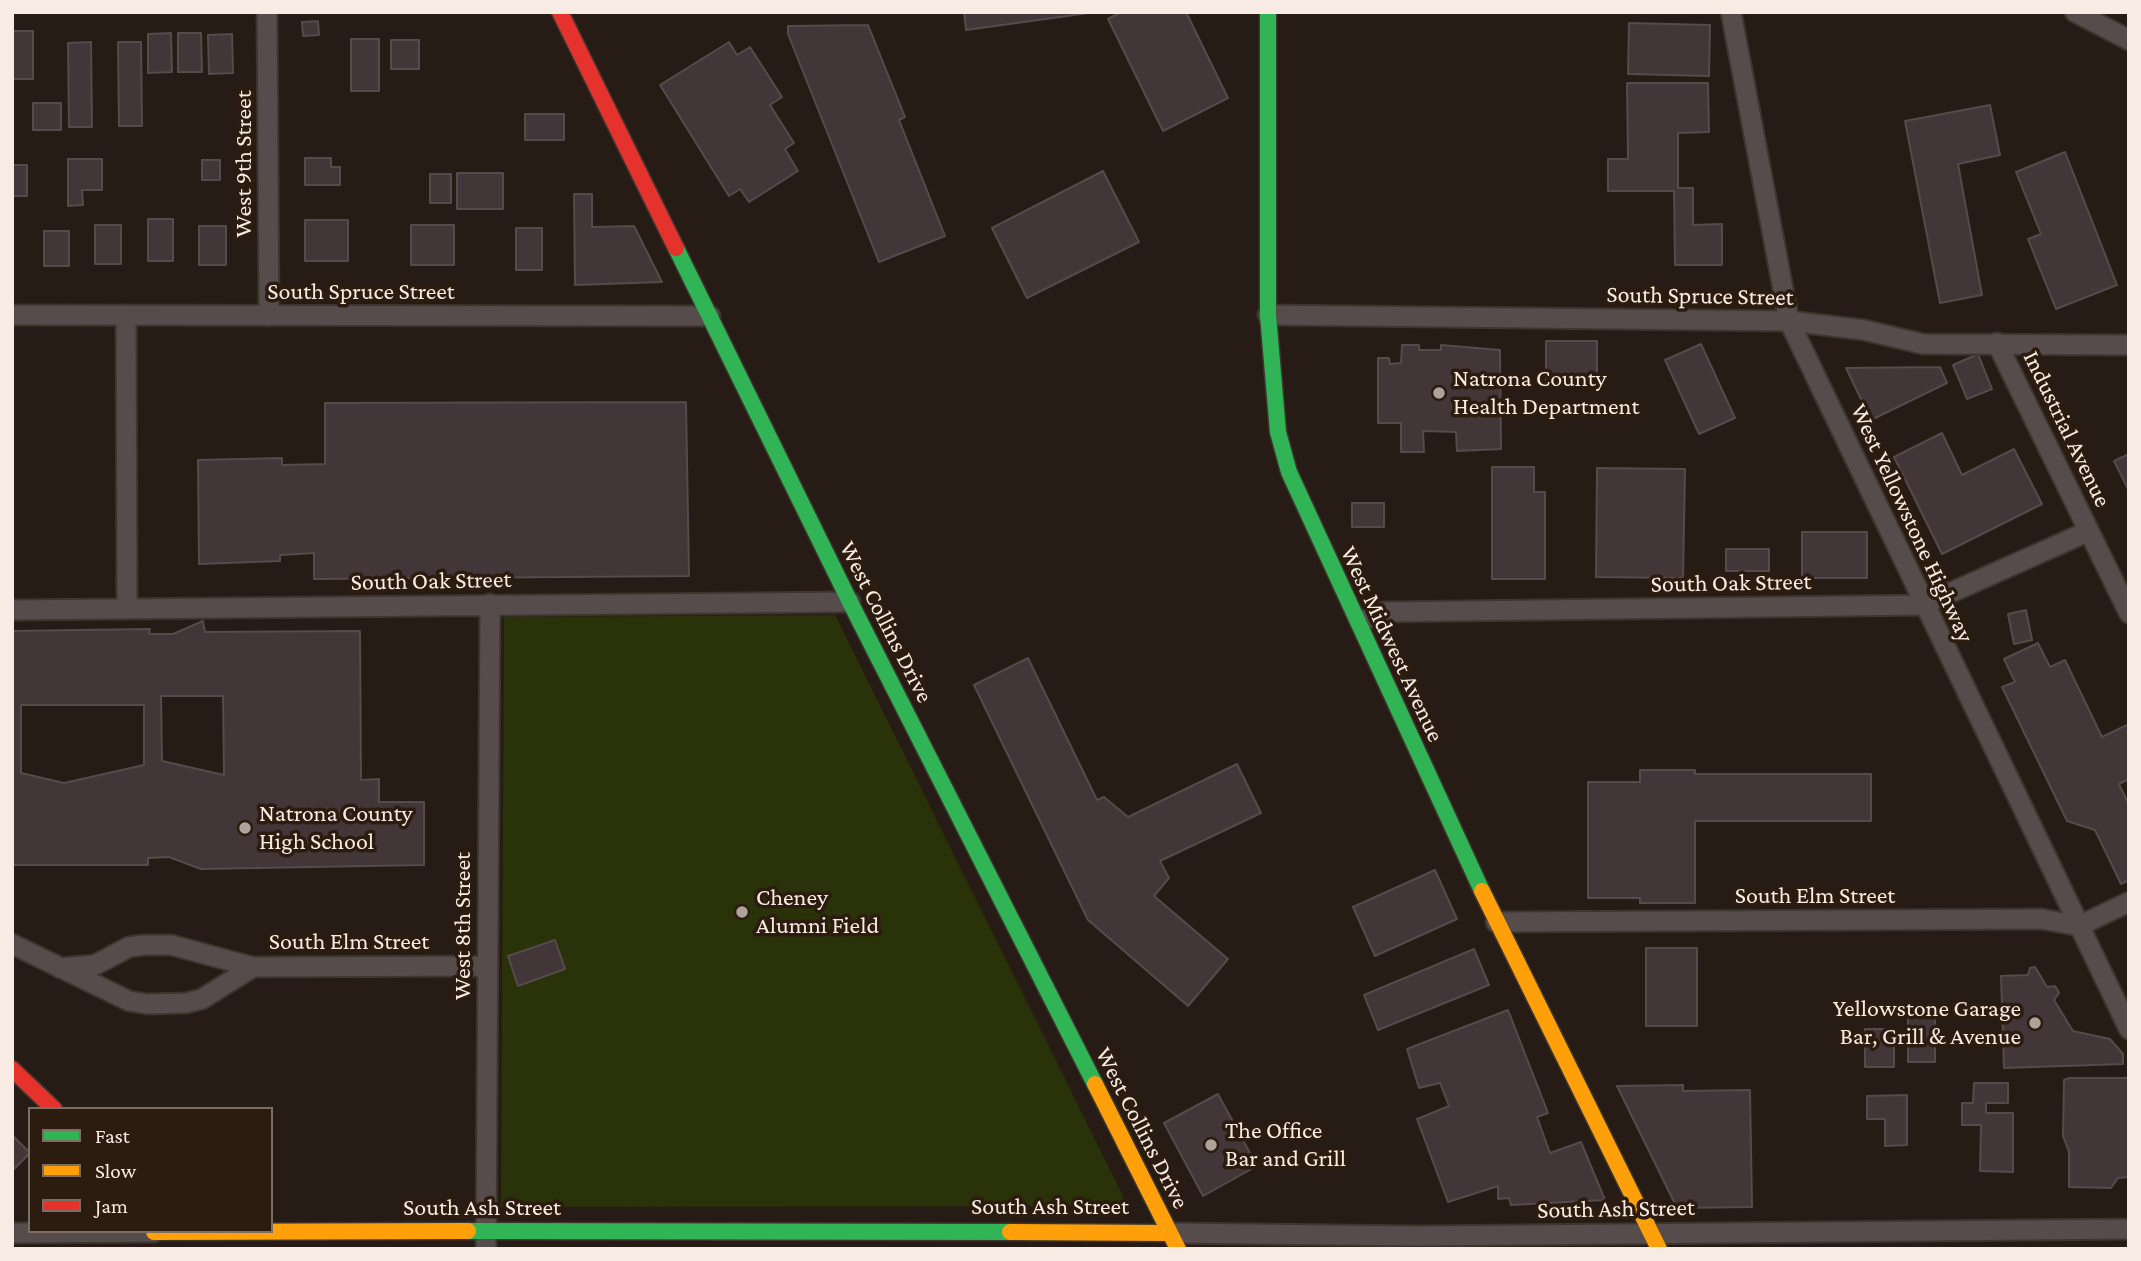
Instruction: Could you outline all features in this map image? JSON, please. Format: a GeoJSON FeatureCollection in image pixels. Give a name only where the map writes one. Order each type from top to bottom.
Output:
{"type":"FeatureCollection","features":[{"type":"Feature","properties":{"kind":"street","name":"West 9th Street"},"geometry":{"type":"LineString","coordinates":[[267,12],[269,316]]}},
{"type":"Feature","properties":{"kind":"street","name":"West Collins Drive"},"geometry":{"type":"LineString","coordinates":[[560,12],[850,602],[1174,1241]]}},
{"type":"Feature","properties":{"kind":"street","name":"West Midwest Avenue"},"geometry":{"type":"LineString","coordinates":[[1268,12],[1268,315],[1278,432],[1289,472],[1496,922],[1655,1241]]}},
{"type":"Feature","properties":{"kind":"street","name":"West Yellowstone Highway"},"geometry":{"type":"LineString","coordinates":[[1731,12],[1788,321],[2129,1029]]}},
{"type":"Feature","properties":{"kind":"street"},"geometry":{"type":"LineString","coordinates":[[2075,12],[2129,40]]}},
{"type":"Feature","properties":{"kind":"street","name":"South Spruce Street"},"geometry":{"type":"LineString","coordinates":[[12,315],[710,316]]}},
{"type":"Feature","properties":{"kind":"street","name":"South Spruce Street"},"geometry":{"type":"LineString","coordinates":[[1268,315],[1788,321],[1864,330],[1923,344],[2129,345]]}},
{"type":"Feature","properties":{"kind":"street"},"geometry":{"type":"LineString","coordinates":[[126,316],[127,609]]}},
{"type":"Feature","properties":{"kind":"street","name":"Industrial Avenue"},"geometry":{"type":"LineString","coordinates":[[1997,343],[2129,613]]}},
{"type":"Feature","properties":{"kind":"street","name":"South Oak Street"},"geometry":{"type":"LineString","coordinates":[[1360,622],[1384,612],[1923,605],[2089,531]]}},
{"type":"Feature","properties":{"kind":"street","name":"South Oak Street"},"geometry":{"type":"LineString","coordinates":[[12,610],[850,602]]}},
{"type":"Feature","properties":{"kind":"street","name":"West 8th Street"},"geometry":{"type":"LineString","coordinates":[[486,1241],[489,604]]}},
{"type":"Feature","properties":{"kind":"street"},"geometry":{"type":"LineString","coordinates":[[2079,926],[2129,902]]}},
{"type":"Feature","properties":{"kind":"street","name":"South Elm Street"},"geometry":{"type":"LineString","coordinates":[[1496,922],[2042,919],[2079,926]]}},
{"type":"Feature","properties":{"kind":"street","name":"South Elm Street"},"geometry":{"type":"LineString","coordinates":[[12,944],[129,1001],[147,1004],[186,1003],[202,999],[253,967]]}},
{"type":"Feature","properties":{"kind":"street","name":"South Elm Street"},"geometry":{"type":"LineString","coordinates":[[61,968],[95,965],[129,947],[144,945],[171,945],[253,967],[487,966]]}},
{"type":"Feature","properties":{"kind":"street"},"geometry":{"type":"LineString","coordinates":[[12,1069],[52,1107]]}},
{"type":"Feature","properties":{"kind":"street","name":"South Ash Street"},"geometry":{"type":"LineString","coordinates":[[191,1233],[486,1241],[1174,1241],[1417,1236],[1655,1241],[2129,1229]]}},
{"type":"Feature","properties":{"kind":"green space","name":"Cheney Alumni Field"},"geometry":{"type":"Polygon","coordinates":[[[835,615],[1128,1206],[501,1207],[504,617],[835,615]]]}},
{"type":"Feature","properties":{"kind":"building"},"geometry":{"type":"Polygon","coordinates":[[[964,12],[1096,12],[966,30],[964,12]]]}},
{"type":"Feature","properties":{"kind":"building"},"geometry":{"type":"Polygon","coordinates":[[[1121,12],[1186,12],[1228,98],[1163,131],[1108,19],[1121,12]]]}},
{"type":"Feature","properties":{"kind":"building"},"geometry":{"type":"Polygon","coordinates":[[[318,21],[319,35],[303,36],[302,22],[318,21]]]}},
{"type":"Feature","properties":{"kind":"building"},"geometry":{"type":"Polygon","coordinates":[[[1629,23],[1710,25],[1709,76],[1628,74],[1629,23]]]}},
{"type":"Feature","properties":{"kind":"building"},"geometry":{"type":"Polygon","coordinates":[[[868,25],[905,117],[899,120],[945,236],[879,262],[788,34],[788,26],[868,25]]]}},
{"type":"Feature","properties":{"kind":"building"},"geometry":{"type":"Polygon","coordinates":[[[12,31],[33,31],[33,79],[12,79],[12,31]]]}},
{"type":"Feature","properties":{"kind":"building"},"geometry":{"type":"Polygon","coordinates":[[[171,33],[172,72],[148,73],[148,34],[171,33]]]}},
{"type":"Feature","properties":{"kind":"building"},"geometry":{"type":"Polygon","coordinates":[[[178,33],[201,33],[202,72],[178,72],[178,33]]]}},
{"type":"Feature","properties":{"kind":"building"},"geometry":{"type":"Polygon","coordinates":[[[232,34],[233,73],[209,74],[208,35],[232,34]]]}},
{"type":"Feature","properties":{"kind":"building"},"geometry":{"type":"Polygon","coordinates":[[[351,39],[379,39],[379,91],[351,91],[351,39]]]}},
{"type":"Feature","properties":{"kind":"building"},"geometry":{"type":"Polygon","coordinates":[[[391,40],[419,40],[419,69],[391,69],[391,40]]]}},
{"type":"Feature","properties":{"kind":"building"},"geometry":{"type":"Polygon","coordinates":[[[91,42],[92,127],[69,127],[68,43],[91,42]]]}},
{"type":"Feature","properties":{"kind":"building"},"geometry":{"type":"Polygon","coordinates":[[[118,42],[141,42],[142,126],[119,126],[118,42]]]}},
{"type":"Feature","properties":{"kind":"building"},"geometry":{"type":"Polygon","coordinates":[[[729,42],[737,55],[750,47],[782,97],[770,105],[794,143],[785,149],[798,171],[749,202],[740,189],[729,196],[660,85],[729,42]]]}},
{"type":"Feature","properties":{"kind":"building"},"geometry":{"type":"Polygon","coordinates":[[[1627,83],[1708,83],[1709,132],[1678,133],[1678,188],[1693,188],[1693,225],[1722,224],[1722,265],[1675,265],[1674,191],[1608,191],[1608,159],[1628,159],[1627,83]]]}},
{"type":"Feature","properties":{"kind":"building"},"geometry":{"type":"Polygon","coordinates":[[[33,103],[61,103],[61,130],[33,130],[33,103]]]}},
{"type":"Feature","properties":{"kind":"building"},"geometry":{"type":"Polygon","coordinates":[[[1990,105],[2000,155],[1958,164],[1982,295],[1940,303],[1905,121],[1990,105]]]}},
{"type":"Feature","properties":{"kind":"building"},"geometry":{"type":"Polygon","coordinates":[[[525,114],[564,114],[564,140],[525,140],[525,114]]]}},
{"type":"Feature","properties":{"kind":"building"},"geometry":{"type":"Polygon","coordinates":[[[2065,152],[2117,285],[2056,309],[2028,239],[2041,234],[2016,172],[2065,152]]]}},
{"type":"Feature","properties":{"kind":"building"},"geometry":{"type":"Polygon","coordinates":[[[305,158],[331,158],[331,167],[340,167],[340,185],[305,185],[305,158]]]}},
{"type":"Feature","properties":{"kind":"building"},"geometry":{"type":"Polygon","coordinates":[[[68,159],[102,159],[102,190],[82,190],[83,205],[68,206],[68,159]]]}},
{"type":"Feature","properties":{"kind":"building"},"geometry":{"type":"Polygon","coordinates":[[[202,160],[220,160],[220,180],[202,180],[202,160]]]}},
{"type":"Feature","properties":{"kind":"building"},"geometry":{"type":"Polygon","coordinates":[[[12,165],[27,165],[27,196],[12,196],[12,165]]]}},
{"type":"Feature","properties":{"kind":"building"},"geometry":{"type":"Polygon","coordinates":[[[1103,171],[1139,242],[1027,298],[992,228],[1103,171]]]}},
{"type":"Feature","properties":{"kind":"building"},"geometry":{"type":"Polygon","coordinates":[[[457,173],[503,173],[503,209],[457,209],[457,173]]]}},
{"type":"Feature","properties":{"kind":"building"},"geometry":{"type":"Polygon","coordinates":[[[430,174],[451,174],[451,203],[430,203],[430,174]]]}},
{"type":"Feature","properties":{"kind":"building"},"geometry":{"type":"Polygon","coordinates":[[[574,194],[592,194],[592,227],[634,226],[662,282],[575,285],[574,194]]]}},
{"type":"Feature","properties":{"kind":"building"},"geometry":{"type":"Polygon","coordinates":[[[148,219],[173,219],[173,261],[148,261],[148,219]]]}},
{"type":"Feature","properties":{"kind":"building"},"geometry":{"type":"Polygon","coordinates":[[[305,220],[348,220],[348,261],[305,261],[305,220]]]}},
{"type":"Feature","properties":{"kind":"building"},"geometry":{"type":"Polygon","coordinates":[[[95,225],[121,225],[121,264],[95,264],[95,225]]]}},
{"type":"Feature","properties":{"kind":"building"},"geometry":{"type":"Polygon","coordinates":[[[411,225],[454,225],[454,265],[411,265],[411,225]]]}},
{"type":"Feature","properties":{"kind":"building"},"geometry":{"type":"Polygon","coordinates":[[[199,226],[226,226],[226,265],[199,265],[199,226]]]}},
{"type":"Feature","properties":{"kind":"building"},"geometry":{"type":"Polygon","coordinates":[[[516,228],[542,228],[542,270],[516,270],[516,228]]]}},
{"type":"Feature","properties":{"kind":"building"},"geometry":{"type":"Polygon","coordinates":[[[44,231],[69,231],[69,266],[44,266],[44,231]]]}},
{"type":"Feature","properties":{"kind":"building"},"geometry":{"type":"Polygon","coordinates":[[[1546,341],[1597,341],[1597,381],[1546,381],[1546,341]]]}},
{"type":"Feature","properties":{"kind":"building"},"geometry":{"type":"Polygon","coordinates":[[[1701,344],[1735,418],[1699,434],[1665,360],[1701,344]]]}},
{"type":"Feature","properties":{"kind":"building","name":"Natrona County Health Department"},"geometry":{"type":"Polygon","coordinates":[[[1402,345],[1419,345],[1419,350],[1441,350],[1441,345],[1500,350],[1501,449],[1457,451],[1456,432],[1423,431],[1424,452],[1401,452],[1401,423],[1378,423],[1378,358],[1389,358],[1390,364],[1401,363],[1402,345]]]}},
{"type":"Feature","properties":{"kind":"building"},"geometry":{"type":"Polygon","coordinates":[[[1978,354],[1992,389],[1967,399],[1953,365],[1978,354]]]}},
{"type":"Feature","properties":{"kind":"building"},"geometry":{"type":"Polygon","coordinates":[[[1940,367],[1947,383],[1871,420],[1846,368],[1940,367]]]}},
{"type":"Feature","properties":{"kind":"building"},"geometry":{"type":"Polygon","coordinates":[[[686,402],[689,576],[314,579],[314,553],[280,555],[280,561],[199,564],[198,460],[282,458],[282,465],[325,464],[325,403],[686,402]]]}},
{"type":"Feature","properties":{"kind":"building"},"geometry":{"type":"Polygon","coordinates":[[[1942,433],[1962,475],[2014,449],[2042,504],[1942,554],[1894,457],[1942,433]]]}},
{"type":"Feature","properties":{"kind":"building"},"geometry":{"type":"Polygon","coordinates":[[[2129,454],[2129,491],[2114,461],[2129,454]]]}},
{"type":"Feature","properties":{"kind":"building"},"geometry":{"type":"Polygon","coordinates":[[[1492,467],[1534,467],[1534,492],[1545,492],[1545,579],[1492,579],[1492,467]]]}},
{"type":"Feature","properties":{"kind":"building"},"geometry":{"type":"Polygon","coordinates":[[[1597,468],[1685,469],[1683,578],[1596,577],[1597,468]]]}},
{"type":"Feature","properties":{"kind":"building"},"geometry":{"type":"Polygon","coordinates":[[[1352,503],[1384,503],[1384,527],[1352,527],[1352,503]]]}},
{"type":"Feature","properties":{"kind":"building"},"geometry":{"type":"Polygon","coordinates":[[[1802,532],[1867,532],[1867,578],[1802,578],[1802,532]]]}},
{"type":"Feature","properties":{"kind":"building"},"geometry":{"type":"Polygon","coordinates":[[[1726,549],[1769,549],[1769,571],[1726,571],[1726,549]]]}},
{"type":"Feature","properties":{"kind":"building"},"geometry":{"type":"Polygon","coordinates":[[[2026,610],[2032,640],[2014,644],[2008,614],[2026,610]]]}},
{"type":"Feature","properties":{"kind":"building"},"geometry":{"type":"Polygon","coordinates":[[[203,621],[205,632],[360,631],[361,780],[379,779],[379,802],[424,802],[424,865],[201,869],[169,857],[148,858],[148,865],[12,865],[12,631],[150,629],[149,634],[173,634],[203,621]],[[161,696],[162,761],[224,775],[223,696],[161,696]],[[21,705],[21,773],[64,783],[144,765],[144,705],[21,705]]]}},
{"type":"Feature","properties":{"kind":"building"},"geometry":{"type":"Polygon","coordinates":[[[2038,643],[2050,667],[2065,660],[2102,737],[2129,724],[2129,779],[2119,784],[2129,805],[2129,880],[2121,884],[2095,830],[2067,821],[2002,687],[2015,682],[2004,659],[2038,643]]]}},
{"type":"Feature","properties":{"kind":"building"},"geometry":{"type":"Polygon","coordinates":[[[1028,658],[1097,800],[1104,797],[1128,817],[1237,764],[1261,813],[1160,861],[1169,878],[1154,896],[1228,959],[1188,1006],[1088,920],[974,685],[1028,658]]]}},
{"type":"Feature","properties":{"kind":"building"},"geometry":{"type":"Polygon","coordinates":[[[1640,770],[1695,770],[1695,774],[1871,774],[1871,821],[1695,821],[1695,903],[1640,903],[1640,898],[1588,898],[1588,782],[1640,782],[1640,770]]]}},
{"type":"Feature","properties":{"kind":"building"},"geometry":{"type":"Polygon","coordinates":[[[1435,870],[1457,919],[1375,956],[1353,907],[1435,870]]]}},
{"type":"Feature","properties":{"kind":"building"},"geometry":{"type":"Polygon","coordinates":[[[555,940],[565,969],[518,986],[508,956],[555,940]]]}},
{"type":"Feature","properties":{"kind":"building"},"geometry":{"type":"Polygon","coordinates":[[[1646,948],[1697,948],[1697,1026],[1646,1026],[1646,948]]]}},
{"type":"Feature","properties":{"kind":"building"},"geometry":{"type":"Polygon","coordinates":[[[1474,949],[1489,985],[1378,1030],[1364,995],[1474,949]]]}},
{"type":"Feature","properties":{"kind":"building","name":"Yellowstone Garage Bar, Grill & Avenue"},"geometry":{"type":"Polygon","coordinates":[[[2035,967],[2047,987],[2055,986],[2057,989],[2059,993],[2054,1000],[2073,1031],[2110,1039],[2123,1054],[2123,1064],[2004,1068],[2001,976],[2028,975],[2030,968],[2035,967]]]}},
{"type":"Feature","properties":{"kind":"building"},"geometry":{"type":"Polygon","coordinates":[[[1508,1010],[1548,1113],[1537,1117],[1550,1153],[1581,1142],[1605,1200],[1511,1205],[1509,1198],[1498,1199],[1498,1186],[1448,1202],[1417,1119],[1449,1106],[1440,1083],[1419,1088],[1407,1049],[1508,1010]]]}},
{"type":"Feature","properties":{"kind":"building"},"geometry":{"type":"Polygon","coordinates":[[[1908,1015],[1935,1015],[1935,1062],[1908,1062],[1908,1015]]]}},
{"type":"Feature","properties":{"kind":"building"},"geometry":{"type":"Polygon","coordinates":[[[1865,1029],[1894,1029],[1894,1067],[1865,1067],[1865,1029]]]}},
{"type":"Feature","properties":{"kind":"building"},"geometry":{"type":"Polygon","coordinates":[[[2129,1078],[2129,1177],[2118,1178],[2111,1188],[2069,1187],[2069,1152],[2063,1136],[2064,1080],[2129,1078]]]}},
{"type":"Feature","properties":{"kind":"building"},"geometry":{"type":"Polygon","coordinates":[[[1974,1083],[2008,1083],[2008,1103],[1986,1103],[1986,1113],[2013,1113],[2013,1172],[1980,1171],[1981,1125],[1962,1125],[1962,1103],[1973,1103],[1974,1083]]]}},
{"type":"Feature","properties":{"kind":"building"},"geometry":{"type":"Polygon","coordinates":[[[1683,1085],[1683,1091],[1750,1090],[1752,1207],[1677,1208],[1617,1086],[1683,1085]]]}},
{"type":"Feature","properties":{"kind":"building","name":"The Office Bar and Grill"},"geometry":{"type":"Polygon","coordinates":[[[1218,1094],[1257,1166],[1203,1196],[1164,1123],[1218,1094]]]}},
{"type":"Feature","properties":{"kind":"building"},"geometry":{"type":"Polygon","coordinates":[[[1907,1095],[1907,1145],[1885,1146],[1885,1119],[1867,1119],[1867,1096],[1907,1095]]]}},
{"type":"Feature","properties":{"kind":"building"},"geometry":{"type":"Polygon","coordinates":[[[12,1135],[28,1151],[28,1155],[12,1171],[12,1135]]]}},
{"type":"Feature","properties":{"kind":"traffic: fast"},"geometry":{"type":"LineString","coordinates":[[1268,12],[1268,315],[1278,432],[1289,472],[1482,891]]}},
{"type":"Feature","properties":{"kind":"traffic: fast"},"geometry":{"type":"LineString","coordinates":[[676,248],[850,602],[1095,1084]]}},
{"type":"Feature","properties":{"kind":"traffic: fast"},"geometry":{"type":"LineString","coordinates":[[468,1231],[1010,1232]]}},
{"type":"Feature","properties":{"kind":"traffic: slow"},"geometry":{"type":"LineString","coordinates":[[1482,891],[1659,1249]]}},
{"type":"Feature","properties":{"kind":"traffic: slow"},"geometry":{"type":"LineString","coordinates":[[1095,1084],[1178,1249]]}},
{"type":"Feature","properties":{"kind":"traffic: slow"},"geometry":{"type":"LineString","coordinates":[[273,1232],[468,1231]]}},
{"type":"Feature","properties":{"kind":"traffic: slow"},"geometry":{"type":"LineString","coordinates":[[1010,1232],[1170,1233]]}},
{"type":"Feature","properties":{"kind":"traffic: jam"},"geometry":{"type":"LineString","coordinates":[[560,12],[676,248]]}},
{"type":"Feature","properties":{"kind":"traffic: jam"},"geometry":{"type":"LineString","coordinates":[[12,1069],[52,1107]]}},
{"type":"Feature","properties":{"kind":"place","name":"Natrona County Health Department"},"geometry":{"type":"Point","coordinates":[1439,393]}},
{"type":"Feature","properties":{"kind":"place","name":"Natrona County High School"},"geometry":{"type":"Point","coordinates":[245,828]}},
{"type":"Feature","properties":{"kind":"place","name":"Cheney Alumni Field"},"geometry":{"type":"Point","coordinates":[742,912]}},
{"type":"Feature","properties":{"kind":"place","name":"Yellowstone Garage Bar, Grill & Avenue"},"geometry":{"type":"Point","coordinates":[2035,1023]}},
{"type":"Feature","properties":{"kind":"place","name":"The Office Bar and Grill"},"geometry":{"type":"Point","coordinates":[1211,1145]}}]}
